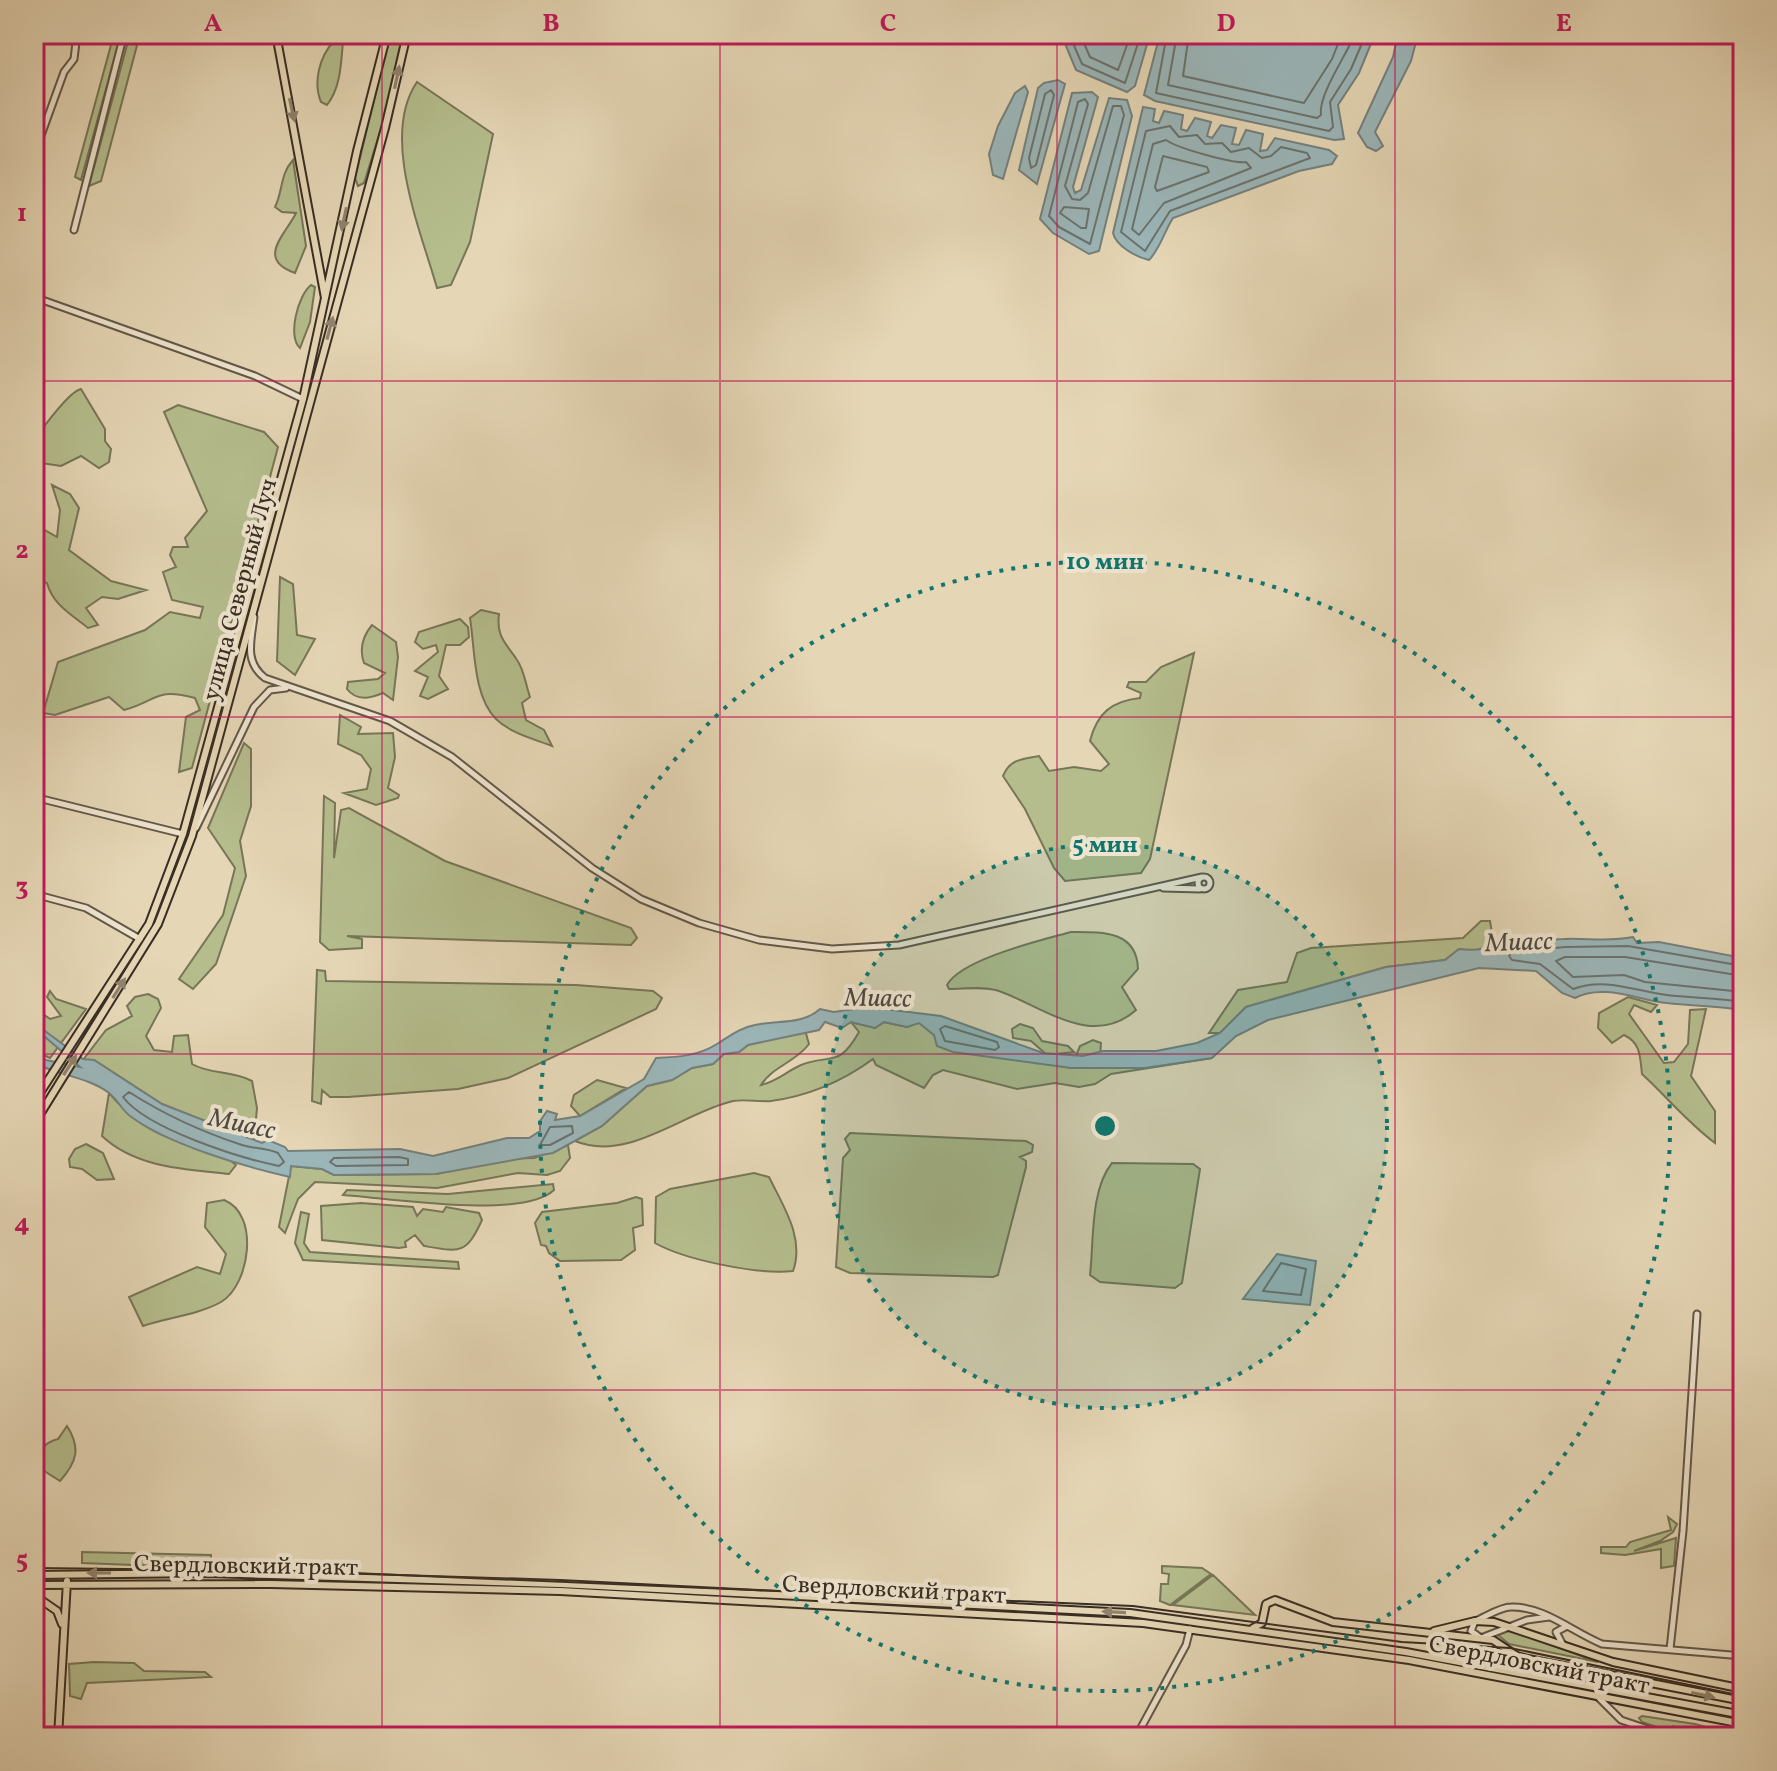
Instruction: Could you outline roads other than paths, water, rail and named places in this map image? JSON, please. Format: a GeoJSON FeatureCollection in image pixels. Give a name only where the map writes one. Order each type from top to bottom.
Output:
{"type":"FeatureCollection","features":[{"type":"Feature","properties":{"kind":"main road"},"geometry":{"type":"LineString","coordinates":[[276,34],[322,264],[326,303]]}},
{"type":"Feature","properties":{"kind":"main road","name":"улица Северный Луч"},"geometry":{"type":"LineString","coordinates":[[34,1102],[140,939],[165,888],[183,834],[303,399],[387,34]]}},
{"type":"Feature","properties":{"kind":"main road","name":"улица Северный Луч"},"geometry":{"type":"LineString","coordinates":[[34,1124],[158,924],[192,836],[407,34]]}},
{"type":"Feature","properties":{"kind":"main road"},"geometry":{"type":"LineString","coordinates":[[351,185],[355,193],[366,190]]}},
{"type":"Feature","properties":{"kind":"main road","name":"Свердловский тракт"},"geometry":{"type":"LineString","coordinates":[[34,1575],[208,1573],[560,1584],[1130,1613],[1275,1631],[1743,1715]]}},
{"type":"Feature","properties":{"kind":"main road"},"geometry":{"type":"LineString","coordinates":[[58,1737],[67,1574]]}},
{"type":"Feature","properties":{"kind":"main road","name":"Свердловский тракт"},"geometry":{"type":"LineString","coordinates":[[34,1585],[67,1582],[560,1591],[1112,1621],[1190,1628],[1409,1660],[1743,1724]]}},
{"type":"Feature","properties":{"kind":"main road"},"geometry":{"type":"LineString","coordinates":[[34,1595],[57,1611],[63,1631]]}},
{"type":"Feature","properties":{"kind":"main road"},"geometry":{"type":"LineString","coordinates":[[1253,1628],[1263,1621],[1266,1604],[1272,1600],[1333,1622],[1497,1641],[1517,1656],[1528,1659],[1743,1701]]}},
{"type":"Feature","properties":{"kind":"main road"},"geometry":{"type":"LineString","coordinates":[[1190,1628],[1191,1620]]}},
{"type":"Feature","properties":{"kind":"main road"},"geometry":{"type":"LineString","coordinates":[[1263,1621],[1275,1631]]}},
{"type":"Feature","properties":{"kind":"main road"},"geometry":{"type":"LineString","coordinates":[[1418,1633],[1446,1630],[1475,1621],[1513,1625],[1613,1662],[1743,1689]]}},
{"type":"Feature","properties":{"kind":"street"},"geometry":{"type":"LineString","coordinates":[[34,155],[64,72],[74,59],[77,34]]}},
{"type":"Feature","properties":{"kind":"street"},"geometry":{"type":"LineString","coordinates":[[74,230],[124,34]]}},
{"type":"Feature","properties":{"kind":"street"},"geometry":{"type":"LineString","coordinates":[[34,297],[255,376],[303,399]]}},
{"type":"Feature","properties":{"kind":"street"},"geometry":{"type":"LineString","coordinates":[[255,608],[250,657],[265,678],[390,721],[452,757],[592,868],[641,899],[699,923],[759,940],[832,949],[899,945],[1092,899],[1162,888],[1202,889],[1211,883],[1208,878],[1185,878],[1162,888]]}},
{"type":"Feature","properties":{"kind":"street"},"geometry":{"type":"LineString","coordinates":[[192,836],[254,707],[270,690],[291,688]]}},
{"type":"Feature","properties":{"kind":"street"},"geometry":{"type":"LineString","coordinates":[[34,797],[183,834]]}},
{"type":"Feature","properties":{"kind":"street"},"geometry":{"type":"LineString","coordinates":[[1202,877],[1198,883],[1202,889]]}},
{"type":"Feature","properties":{"kind":"street"},"geometry":{"type":"LineString","coordinates":[[34,894],[86,908],[140,939]]}},
{"type":"Feature","properties":{"kind":"street"},"geometry":{"type":"LineString","coordinates":[[1670,1649],[1683,1531],[1697,1314]]}},
{"type":"Feature","properties":{"kind":"street"},"geometry":{"type":"LineString","coordinates":[[1549,1617],[1513,1625],[1481,1638],[1471,1631],[1475,1621],[1509,1606],[1549,1617],[1602,1644],[1743,1656]]}},
{"type":"Feature","properties":{"kind":"street"},"geometry":{"type":"LineString","coordinates":[[1513,1625],[1523,1616],[1516,1607]]}},
{"type":"Feature","properties":{"kind":"street"},"geometry":{"type":"LineString","coordinates":[[1564,1646],[1556,1632],[1567,1626]]}},
{"type":"Feature","properties":{"kind":"street"},"geometry":{"type":"LineString","coordinates":[[1136,1737],[1186,1645],[1190,1628]]}},
{"type":"Feature","properties":{"kind":"street"},"geometry":{"type":"LineString","coordinates":[[1596,1695],[1621,1720],[1672,1737]]}},
{"type":"Feature","properties":{"kind":"water"},"geometry":{"type":"Polygon","coordinates":[[[1061,34],[1150,34],[1135,86],[1127,92],[1076,70],[1061,34]]]}},
{"type":"Feature","properties":{"kind":"water"},"geometry":{"type":"Polygon","coordinates":[[[1160,34],[1375,34],[1359,73],[1338,105],[1344,139],[1334,140],[1155,101],[1144,95],[1160,34]]]}},
{"type":"Feature","properties":{"kind":"water"},"geometry":{"type":"Polygon","coordinates":[[[1398,34],[1418,34],[1411,61],[1375,132],[1383,146],[1376,151],[1367,147],[1358,133],[1393,57],[1398,34]]]}},
{"type":"Feature","properties":{"kind":"water"},"geometry":{"type":"Polygon","coordinates":[[[1058,80],[1065,84],[1037,184],[1019,170],[1038,88],[1044,83],[1058,80]]]}},
{"type":"Feature","properties":{"kind":"water"},"geometry":{"type":"Polygon","coordinates":[[[1025,86],[1028,92],[1003,179],[993,175],[989,154],[998,126],[1015,93],[1025,86]]]}},
{"type":"Feature","properties":{"kind":"water"},"geometry":{"type":"Polygon","coordinates":[[[1092,92],[1098,97],[1073,187],[1075,193],[1081,190],[1109,98],[1127,100],[1132,116],[1099,251],[1089,254],[1053,233],[1040,219],[1072,93],[1092,92]]]}},
{"type":"Feature","properties":{"kind":"water"},"geometry":{"type":"Polygon","coordinates":[[[1143,107],[1155,109],[1153,121],[1159,123],[1164,111],[1183,115],[1181,129],[1187,131],[1195,118],[1211,122],[1207,136],[1212,138],[1221,125],[1236,128],[1232,144],[1239,145],[1246,130],[1263,134],[1260,151],[1267,150],[1275,138],[1329,150],[1337,156],[1332,164],[1299,171],[1173,218],[1149,260],[1127,250],[1113,233],[1143,107]]]}},
{"type":"Feature","properties":{"kind":"water","name":"Миасс"},"geometry":{"type":"Polygon","coordinates":[[[1633,937],[1637,943],[1659,942],[1743,958],[1743,1010],[1667,1003],[1609,992],[1575,998],[1562,993],[1536,971],[1479,968],[1268,1020],[1236,1036],[1212,1058],[1145,1068],[1071,1068],[953,1052],[937,1046],[934,1035],[919,1023],[907,1027],[884,1022],[875,1028],[851,1022],[842,1028],[825,1022],[819,1030],[748,1045],[739,1052],[724,1054],[713,1064],[692,1068],[672,1080],[647,1086],[602,1126],[553,1153],[436,1174],[334,1175],[322,1169],[291,1166],[290,1177],[251,1167],[164,1136],[130,1116],[112,1095],[101,1088],[34,1063],[34,1054],[46,1060],[80,1067],[45,1037],[34,1033],[34,1023],[83,1059],[94,1060],[162,1104],[262,1143],[268,1140],[288,1151],[400,1149],[433,1156],[507,1138],[529,1138],[540,1131],[540,1121],[547,1111],[557,1114],[555,1120],[580,1116],[644,1079],[656,1058],[695,1053],[744,1028],[806,1018],[820,1009],[834,1012],[868,1007],[941,1016],[1043,1053],[1083,1056],[1103,1051],[1156,1051],[1197,1043],[1220,1033],[1246,1007],[1386,967],[1445,960],[1459,949],[1552,940],[1633,937]]]}},
{"type":"Feature","properties":{"kind":"water"},"geometry":{"type":"Polygon","coordinates":[[[1277,1254],[1316,1261],[1310,1305],[1243,1299],[1277,1254]]]}},
{"type":"Feature","properties":{"kind":"tram line"},"geometry":{"type":"LineString","coordinates":[[34,1568],[306,1571],[1133,1606],[1402,1642],[1510,1648],[1743,1696]]}}]}
